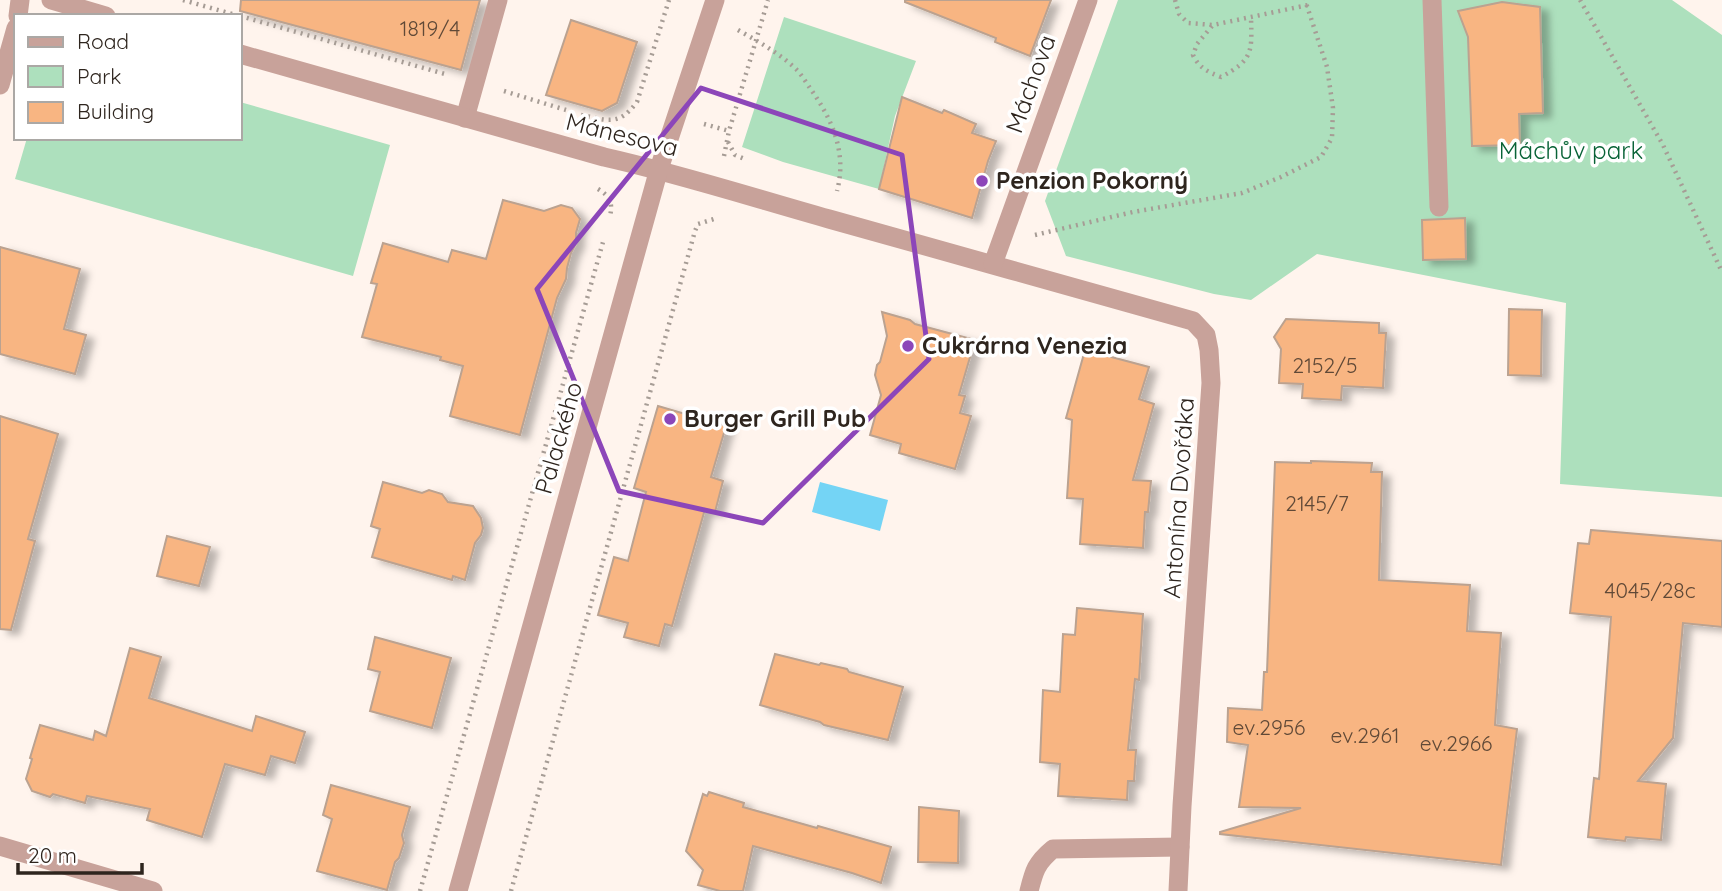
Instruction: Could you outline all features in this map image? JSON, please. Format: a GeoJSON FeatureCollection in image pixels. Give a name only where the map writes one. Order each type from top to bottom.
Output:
{"type":"FeatureCollection","features":[{"type":"Feature","properties":{"kind":"street"},"geometry":{"type":"LineString","coordinates":[[51,0],[99,14]]}},
{"type":"Feature","properties":{"kind":"street"},"geometry":{"type":"LineString","coordinates":[[465,118],[498,0]]}},
{"type":"Feature","properties":{"kind":"street","name":"Palackého"},"geometry":{"type":"LineString","coordinates":[[458,891],[659,169],[715,0]]}},
{"type":"Feature","properties":{"kind":"street","name":"Máchova"},"geometry":{"type":"LineString","coordinates":[[993,264],[1088,0]]}},
{"type":"Feature","properties":{"kind":"street"},"geometry":{"type":"LineString","coordinates":[[1432,0],[1439,208]]}},
{"type":"Feature","properties":{"kind":"street"},"geometry":{"type":"LineString","coordinates":[[0,85],[14,35]]}},
{"type":"Feature","properties":{"kind":"street","name":"Mánesova"},"geometry":{"type":"LineString","coordinates":[[242,55],[993,264]]}},
{"type":"Feature","properties":{"kind":"street","name":"Antonína Dvořáka"},"geometry":{"type":"LineString","coordinates":[[993,264],[1193,321],[1206,335],[1211,383],[1178,891]]}},
{"type":"Feature","properties":{"kind":"street"},"geometry":{"type":"LineString","coordinates":[[0,846],[153,891]]}},
{"type":"Feature","properties":{"kind":"street"},"geometry":{"type":"LineString","coordinates":[[1029,891],[1040,860],[1052,849],[1180,847]]}},
{"type":"Feature","properties":{"kind":"path"},"geometry":{"type":"LineString","coordinates":[[183,0],[232,14]]}},
{"type":"Feature","properties":{"kind":"path"},"geometry":{"type":"LineString","coordinates":[[579,115],[612,121],[625,116],[631,110],[637,102],[669,0]]}},
{"type":"Feature","properties":{"kind":"path"},"geometry":{"type":"LineString","coordinates":[[753,162],[735,155],[728,142],[729,131],[768,0]]}},
{"type":"Feature","properties":{"kind":"path"},"geometry":{"type":"LineString","coordinates":[[1004,233],[1029,236],[1133,212],[1242,193],[1321,157],[1332,138],[1333,108],[1327,68],[1306,2],[1251,18],[1213,25],[1188,23],[1179,14],[1175,0]]}},
{"type":"Feature","properties":{"kind":"path"},"geometry":{"type":"LineString","coordinates":[[1580,0],[1663,145],[1722,272]]}},
{"type":"Feature","properties":{"kind":"path"},"geometry":{"type":"LineString","coordinates":[[242,17],[475,82],[566,111]]}},
{"type":"Feature","properties":{"kind":"path"},"geometry":{"type":"LineString","coordinates":[[1213,25],[1196,44],[1193,55],[1196,63],[1207,72],[1221,77],[1244,62],[1252,47],[1251,18]]}},
{"type":"Feature","properties":{"kind":"path"},"geometry":{"type":"LineString","coordinates":[[756,40],[798,71],[827,112],[838,141],[840,178],[829,219]]}},
{"type":"Feature","properties":{"kind":"path"},"geometry":{"type":"LineString","coordinates":[[826,183],[838,187]]}},
{"type":"Feature","properties":{"kind":"path"},"geometry":{"type":"LineString","coordinates":[[594,187],[607,195],[611,205],[607,226]]}},
{"type":"Feature","properties":{"kind":"path"},"geometry":{"type":"LineString","coordinates":[[511,891],[695,231],[698,224],[704,221],[725,221]]}},
{"type":"Feature","properties":{"kind":"path"},"geometry":{"type":"LineString","coordinates":[[420,891],[604,240]]}},
{"type":"Feature","properties":{"kind":"highlighted area"},"geometry":{"type":"Polygon","coordinates":[[[701,88],[902,155],[929,359],[763,523],[619,491],[537,289],[701,88]]]}},
{"type":"Feature","properties":{"kind":"green space","name":"Máchův park"},"geometry":{"type":"Polygon","coordinates":[[[1118,0],[1672,0],[1722,35],[1722,497],[1560,484],[1566,303],[1317,254],[1251,300],[1214,294],[1066,256],[1045,201],[1118,0]]]}},
{"type":"Feature","properties":{"kind":"green space"},"geometry":{"type":"Polygon","coordinates":[[[784,17],[916,61],[895,116],[879,189],[783,162],[742,147],[784,17]]]}},
{"type":"Feature","properties":{"kind":"green space"},"geometry":{"type":"Polygon","coordinates":[[[242,103],[390,145],[353,276],[15,179],[26,140],[242,140],[242,103]]]}},
{"type":"Feature","properties":{"kind":"water"},"geometry":{"type":"Polygon","coordinates":[[[820,482],[888,500],[880,531],[812,512],[820,482]]]}},
{"type":"Feature","properties":{"kind":"building"},"geometry":{"type":"Polygon","coordinates":[[[241,0],[480,0],[461,70],[240,11],[241,0]]]}},
{"type":"Feature","properties":{"kind":"building"},"geometry":{"type":"Polygon","coordinates":[[[905,0],[1051,0],[1030,56],[995,42],[996,38],[905,0]]]}},
{"type":"Feature","properties":{"kind":"building"},"geometry":{"type":"Polygon","coordinates":[[[1502,2],[1540,7],[1543,113],[1519,114],[1520,145],[1472,146],[1468,37],[1458,11],[1502,2]]]}},
{"type":"Feature","properties":{"kind":"building"},"geometry":{"type":"Polygon","coordinates":[[[571,20],[637,42],[617,103],[602,111],[546,95],[571,20]]]}},
{"type":"Feature","properties":{"kind":"building"},"geometry":{"type":"Polygon","coordinates":[[[902,97],[942,113],[944,110],[976,124],[972,133],[996,141],[972,218],[879,189],[902,97]]]}},
{"type":"Feature","properties":{"kind":"building"},"geometry":{"type":"Polygon","coordinates":[[[503,200],[544,211],[561,205],[572,208],[580,219],[566,279],[557,298],[520,435],[450,416],[463,366],[440,360],[441,357],[362,337],[377,284],[371,283],[383,243],[448,262],[452,250],[486,259],[503,200]]]}},
{"type":"Feature","properties":{"kind":"building"},"geometry":{"type":"Polygon","coordinates":[[[1465,218],[1466,259],[1423,260],[1422,220],[1465,218]]]}},
{"type":"Feature","properties":{"kind":"building"},"geometry":{"type":"Polygon","coordinates":[[[0,247],[80,269],[64,329],[86,335],[75,374],[0,354],[0,247]]]}},
{"type":"Feature","properties":{"kind":"building"},"geometry":{"type":"Polygon","coordinates":[[[1509,309],[1542,310],[1541,376],[1508,375],[1509,309]]]}},
{"type":"Feature","properties":{"kind":"building"},"geometry":{"type":"Polygon","coordinates":[[[882,312],[975,340],[959,395],[965,396],[960,413],[971,416],[955,469],[899,453],[901,444],[870,435],[881,395],[875,375],[887,336],[882,312]]]}},
{"type":"Feature","properties":{"kind":"building"},"geometry":{"type":"Polygon","coordinates":[[[1286,319],[1379,323],[1379,333],[1386,333],[1383,388],[1342,386],[1341,400],[1302,398],[1303,384],[1279,383],[1281,349],[1274,337],[1286,319]]]}},
{"type":"Feature","properties":{"kind":"building"},"geometry":{"type":"Polygon","coordinates":[[[1085,350],[1149,367],[1139,399],[1154,404],[1133,480],[1151,481],[1148,512],[1145,512],[1143,548],[1080,544],[1083,499],[1067,498],[1072,420],[1066,418],[1085,350]]]}},
{"type":"Feature","properties":{"kind":"building"},"geometry":{"type":"Polygon","coordinates":[[[658,406],[726,426],[711,477],[723,481],[715,512],[705,509],[672,626],[665,624],[659,646],[624,637],[628,623],[598,615],[614,557],[628,561],[646,492],[634,488],[658,406]]]}},
{"type":"Feature","properties":{"kind":"building"},"geometry":{"type":"Polygon","coordinates":[[[0,416],[58,434],[28,539],[35,541],[11,630],[0,629],[0,416]]]}},
{"type":"Feature","properties":{"kind":"building"},"geometry":{"type":"Polygon","coordinates":[[[1275,462],[1372,463],[1371,472],[1382,472],[1379,580],[1470,585],[1467,631],[1501,633],[1495,725],[1517,729],[1501,865],[1220,834],[1301,808],[1239,807],[1248,745],[1227,742],[1228,708],[1262,710],[1264,672],[1267,672],[1275,462]]]}},
{"type":"Feature","properties":{"kind":"building"},"geometry":{"type":"Polygon","coordinates":[[[383,482],[422,493],[429,490],[442,494],[448,502],[473,506],[481,518],[483,528],[475,543],[465,580],[453,576],[452,580],[372,557],[380,529],[371,526],[383,482]]]}},
{"type":"Feature","properties":{"kind":"building"},"geometry":{"type":"Polygon","coordinates":[[[1591,530],[1722,541],[1722,627],[1683,623],[1673,738],[1638,781],[1666,784],[1661,840],[1626,837],[1625,841],[1588,837],[1594,778],[1599,779],[1611,617],[1570,613],[1578,543],[1589,544],[1591,530]]]}},
{"type":"Feature","properties":{"kind":"building"},"geometry":{"type":"Polygon","coordinates":[[[167,536],[210,547],[199,586],[157,576],[167,536]]]}},
{"type":"Feature","properties":{"kind":"building"},"geometry":{"type":"Polygon","coordinates":[[[1077,608],[1143,614],[1139,680],[1135,679],[1128,750],[1136,750],[1134,781],[1128,781],[1127,800],[1058,796],[1060,764],[1040,762],[1043,690],[1060,692],[1063,634],[1075,635],[1077,608]]]}},
{"type":"Feature","properties":{"kind":"building"},"geometry":{"type":"Polygon","coordinates":[[[375,637],[451,658],[432,728],[370,711],[380,672],[368,669],[375,637]]]}},
{"type":"Feature","properties":{"kind":"building"},"geometry":{"type":"Polygon","coordinates":[[[130,648],[161,657],[149,698],[252,731],[256,716],[305,732],[295,763],[271,756],[265,775],[225,764],[202,837],[147,820],[150,809],[87,796],[85,803],[53,794],[50,797],[32,791],[26,779],[40,725],[93,740],[95,731],[106,736],[130,648]]]}},
{"type":"Feature","properties":{"kind":"building"},"geometry":{"type":"Polygon","coordinates":[[[775,654],[847,669],[849,672],[903,687],[888,740],[824,725],[760,705],[775,654]]]}},
{"type":"Feature","properties":{"kind":"building"},"geometry":{"type":"Polygon","coordinates":[[[331,785],[410,807],[402,835],[404,843],[387,890],[317,871],[332,819],[323,815],[331,785]]]}},
{"type":"Feature","properties":{"kind":"building"},"geometry":{"type":"Polygon","coordinates":[[[709,792],[744,803],[743,807],[891,847],[881,883],[753,846],[743,891],[720,891],[698,885],[703,870],[686,851],[703,794],[707,796],[709,792]]]}},
{"type":"Feature","properties":{"kind":"building"},"geometry":{"type":"Polygon","coordinates":[[[919,807],[959,811],[958,863],[918,862],[919,807]]]}},
{"type":"Feature","properties":{"kind":"place","name":"Penzion Pokorný"},"geometry":{"type":"Point","coordinates":[982,181]}},
{"type":"Feature","properties":{"kind":"place","name":"Cukrárna Venezia"},"geometry":{"type":"Point","coordinates":[908,346]}},
{"type":"Feature","properties":{"kind":"place","name":"Burger Grill Pub"},"geometry":{"type":"Point","coordinates":[670,419]}}]}
